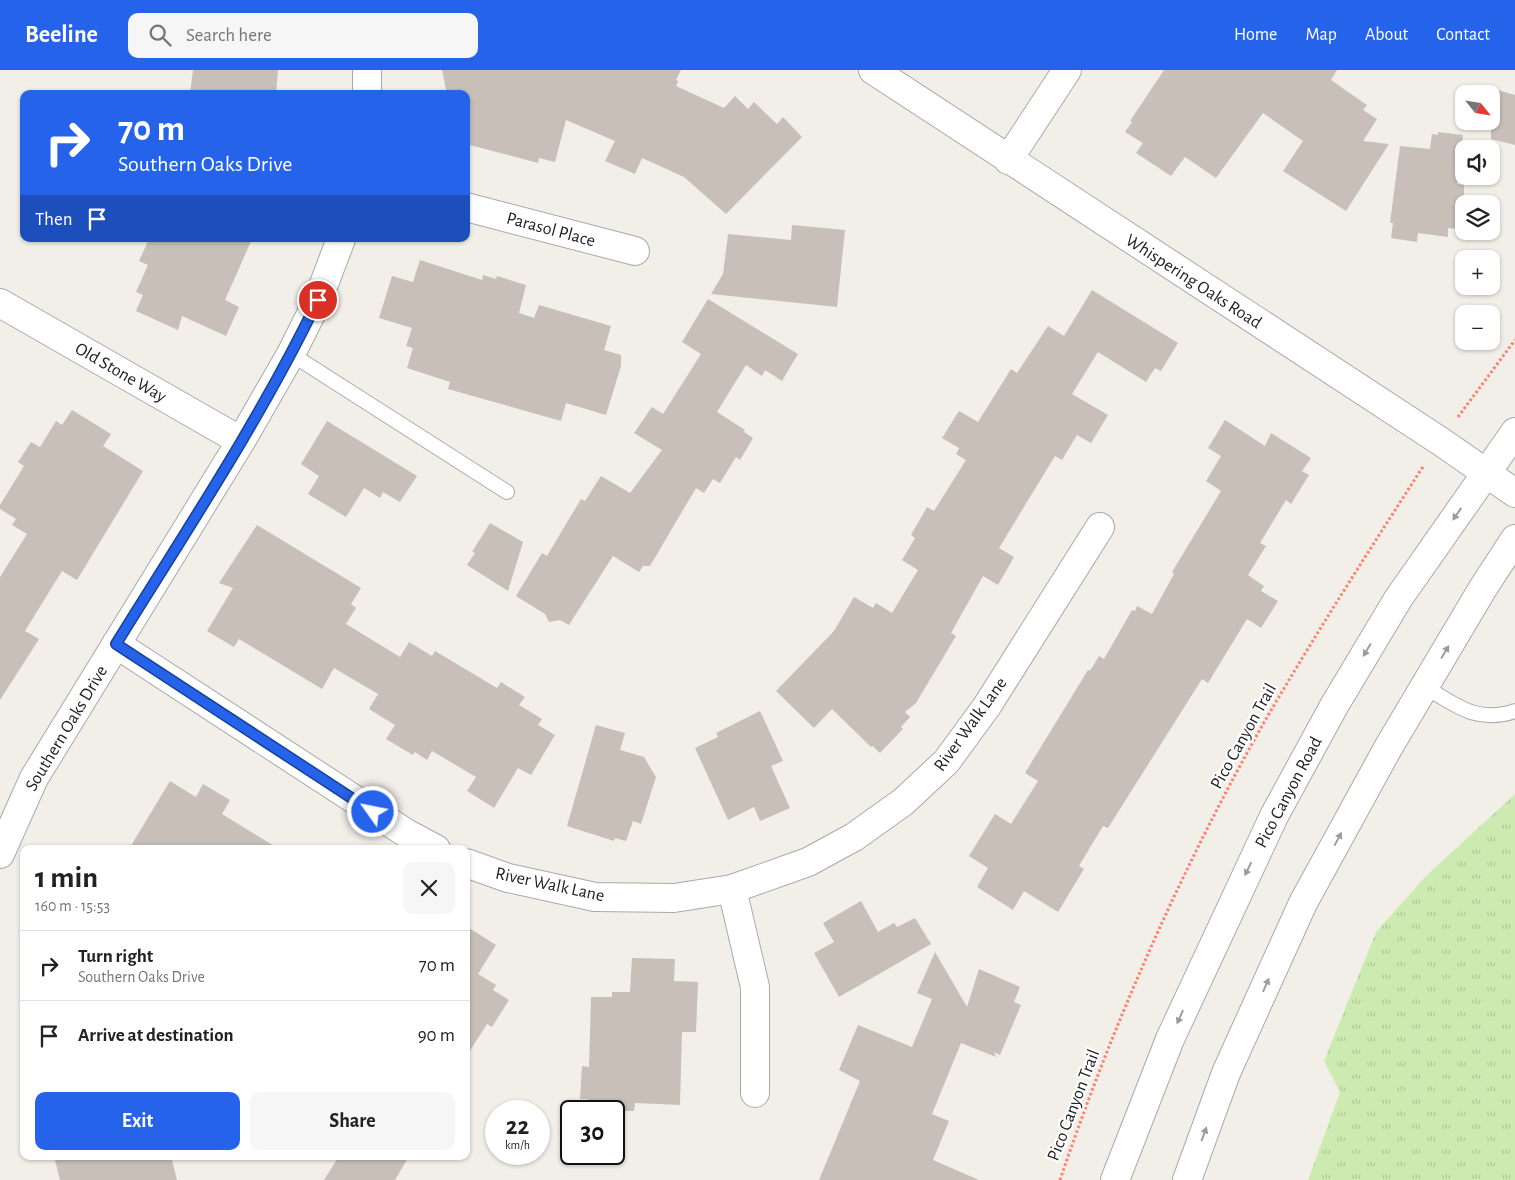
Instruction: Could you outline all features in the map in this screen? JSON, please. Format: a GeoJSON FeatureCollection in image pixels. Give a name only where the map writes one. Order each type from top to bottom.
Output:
{"type":"FeatureCollection","features":[{"type":"Feature","properties":{"kind":"street"},"geometry":{"type":"LineString","coordinates":[[367,70],[367,90]]}},
{"type":"Feature","properties":{"kind":"street","name":"Whispering Oaks Road"},"geometry":{"type":"LineString","coordinates":[[873,70],[1440,441],[1485,475],[1515,493]]}},
{"type":"Feature","properties":{"kind":"street"},"geometry":{"type":"LineString","coordinates":[[1008,160],[1067,70]]}},
{"type":"Feature","properties":{"kind":"street","name":"Parasol Place"},"geometry":{"type":"LineString","coordinates":[[470,208],[635,251]]}},
{"type":"Feature","properties":{"kind":"street","name":"Southern Oaks Drive"},"geometry":{"type":"LineString","coordinates":[[0,854],[34,778],[241,441],[291,354],[318,300],[340,242]]}},
{"type":"Feature","properties":{"kind":"street","name":"Old Stone Way"},"geometry":{"type":"LineString","coordinates":[[0,302],[241,441]]}},
{"type":"Feature","properties":{"kind":"street","name":"Pico Canyon Road"},"geometry":{"type":"LineString","coordinates":[[1115,1180],[1170,1039],[1274,816],[1334,706],[1398,599],[1515,432]]}},
{"type":"Feature","properties":{"kind":"street","name":"River Walk Lane"},"geometry":{"type":"LineString","coordinates":[[470,864],[508,878],[595,897],[674,898],[732,889],[808,862],[854,837],[903,802],[946,762],[987,706],[1100,527]]}},
{"type":"Feature","properties":{"kind":"street"},"geometry":{"type":"LineString","coordinates":[[1186,1180],[1226,1073],[1303,903],[1424,686],[1515,538]]}},
{"type":"Feature","properties":{"kind":"street"},"geometry":{"type":"LineString","coordinates":[[116,644],[401,841],[418,845]]}},
{"type":"Feature","properties":{"kind":"street"},"geometry":{"type":"LineString","coordinates":[[732,889],[755,987],[756,1093]]}},
{"type":"Feature","properties":{"kind":"lane"},"geometry":{"type":"LineString","coordinates":[[291,354],[508,492]]}},
{"type":"Feature","properties":{"kind":"lane"},"geometry":{"type":"LineString","coordinates":[[1424,686],[1469,713],[1491,716],[1515,711]]}},
{"type":"Feature","properties":{"kind":"path","name":"Pico Canyon Trail"},"geometry":{"type":"LineString","coordinates":[[1060,1180],[1107,1054],[1155,940],[1208,828],[1271,712],[1330,614],[1440,441],[1515,340]]}},
{"type":"Feature","properties":{"kind":"green space"},"geometry":{"type":"Polygon","coordinates":[[[1515,794],[1515,1180],[1308,1180],[1340,1092],[1324,1061],[1376,932],[1425,877],[1515,794]]]}},
{"type":"Feature","properties":{"kind":"building"},"geometry":{"type":"Polygon","coordinates":[[[193,70],[278,70],[276,90],[190,90],[193,70]]]}},
{"type":"Feature","properties":{"kind":"building"},"geometry":{"type":"Polygon","coordinates":[[[442,70],[681,70],[676,80],[678,81],[676,86],[724,108],[735,96],[748,109],[754,102],[777,124],[783,117],[802,137],[726,214],[684,177],[642,158],[635,174],[605,161],[615,141],[566,120],[555,162],[539,158],[538,163],[470,145],[470,90],[446,90],[442,70]]]}},
{"type":"Feature","properties":{"kind":"building"},"geometry":{"type":"Polygon","coordinates":[[[1164,70],[1337,70],[1331,80],[1367,105],[1363,110],[1377,119],[1363,141],[1389,144],[1346,211],[1283,171],[1303,141],[1263,113],[1216,178],[1185,157],[1171,176],[1136,153],[1143,143],[1125,132],[1132,122],[1130,121],[1164,70]]]}},
{"type":"Feature","properties":{"kind":"building"},"geometry":{"type":"Polygon","coordinates":[[[1500,91],[1515,95],[1515,145],[1491,139],[1491,130],[1500,130],[1500,91]]]}},
{"type":"Feature","properties":{"kind":"building"},"geometry":{"type":"Polygon","coordinates":[[[1438,132],[1463,135],[1462,140],[1455,140],[1455,185],[1464,185],[1464,195],[1455,195],[1455,229],[1448,228],[1448,237],[1418,233],[1417,242],[1391,238],[1393,223],[1390,223],[1400,146],[1430,149],[1432,134],[1438,135],[1438,132]]]}},
{"type":"Feature","properties":{"kind":"building"},"geometry":{"type":"Polygon","coordinates":[[[792,225],[845,230],[837,307],[711,294],[723,274],[728,234],[791,240],[792,225]]]}},
{"type":"Feature","properties":{"kind":"building"},"geometry":{"type":"Polygon","coordinates":[[[148,242],[251,242],[225,300],[239,307],[226,336],[182,316],[178,330],[136,311],[143,295],[136,292],[148,265],[139,261],[148,242]]]}},
{"type":"Feature","properties":{"kind":"building"},"geometry":{"type":"Polygon","coordinates":[[[420,260],[482,280],[483,275],[496,279],[497,276],[526,285],[519,313],[534,318],[539,305],[611,326],[604,350],[621,355],[621,366],[606,415],[566,403],[561,421],[448,389],[450,382],[407,368],[413,348],[406,346],[412,328],[379,318],[392,276],[413,282],[420,260]]]}},
{"type":"Feature","properties":{"kind":"building"},"geometry":{"type":"Polygon","coordinates":[[[1092,290],[1178,343],[1161,371],[1155,368],[1146,382],[1098,352],[1072,394],[1108,415],[1091,443],[1077,435],[1062,460],[1055,456],[999,548],[1014,557],[998,585],[983,576],[951,633],[956,636],[916,703],[905,712],[910,717],[901,727],[903,729],[880,753],[873,746],[871,747],[832,709],[814,728],[776,691],[834,631],[854,597],[873,608],[876,603],[892,613],[918,570],[902,560],[915,538],[911,535],[927,507],[934,511],[966,460],[956,454],[959,448],[942,438],[959,411],[978,422],[1011,369],[1017,373],[1048,326],[1064,336],[1092,290]]]}},
{"type":"Feature","properties":{"kind":"building"},"geometry":{"type":"Polygon","coordinates":[[[708,299],[798,354],[782,381],[765,370],[762,376],[746,365],[717,412],[745,430],[744,432],[753,438],[740,460],[736,457],[720,483],[713,479],[704,493],[696,488],[650,566],[643,566],[639,572],[613,556],[569,625],[560,620],[549,622],[545,614],[516,596],[542,553],[547,556],[581,499],[585,501],[601,476],[630,493],[662,450],[634,433],[652,407],[663,414],[701,354],[682,342],[708,299]]]}},
{"type":"Feature","properties":{"kind":"building"},"geometry":{"type":"Polygon","coordinates":[[[72,410],[111,434],[103,446],[143,471],[77,580],[62,571],[25,631],[39,639],[0,700],[0,577],[27,534],[12,525],[16,519],[0,509],[0,505],[24,466],[18,462],[31,442],[40,447],[56,421],[62,425],[72,410]]]}},
{"type":"Feature","properties":{"kind":"building"},"geometry":{"type":"Polygon","coordinates":[[[1225,420],[1265,446],[1271,433],[1311,458],[1302,471],[1309,475],[1291,504],[1286,500],[1260,543],[1266,546],[1248,575],[1264,586],[1261,591],[1278,601],[1261,628],[1247,619],[1208,683],[1202,679],[1108,828],[1103,826],[1079,866],[1084,869],[1058,912],[1024,891],[1013,910],[977,887],[988,868],[969,856],[995,814],[1011,824],[1038,781],[1025,773],[1088,670],[1090,671],[1099,656],[1104,659],[1132,610],[1135,611],[1137,606],[1152,614],[1174,574],[1172,572],[1221,491],[1206,481],[1221,456],[1208,448],[1225,420]]]}},
{"type":"Feature","properties":{"kind":"building"},"geometry":{"type":"Polygon","coordinates":[[[327,421],[417,476],[400,502],[383,492],[380,498],[364,488],[346,517],[308,494],[319,476],[301,464],[327,421]]]}},
{"type":"Feature","properties":{"kind":"building"},"geometry":{"type":"Polygon","coordinates":[[[490,523],[523,542],[508,591],[467,565],[475,553],[472,552],[490,523]]]}},
{"type":"Feature","properties":{"kind":"building"},"geometry":{"type":"Polygon","coordinates":[[[257,525],[361,588],[351,604],[356,608],[346,624],[400,657],[409,642],[432,656],[435,651],[497,688],[501,682],[525,697],[519,705],[542,719],[538,725],[555,735],[531,775],[518,768],[494,808],[467,791],[476,777],[432,751],[427,760],[415,752],[413,755],[386,739],[395,725],[369,709],[378,694],[334,668],[322,689],[239,639],[234,647],[207,631],[233,588],[219,583],[257,525]]]}},
{"type":"Feature","properties":{"kind":"building"},"geometry":{"type":"Polygon","coordinates":[[[760,711],[783,761],[771,766],[790,808],[760,821],[754,807],[728,820],[695,748],[718,737],[716,733],[760,711]]]}},
{"type":"Feature","properties":{"kind":"building"},"geometry":{"type":"Polygon","coordinates":[[[596,725],[625,733],[620,750],[644,757],[656,777],[641,824],[633,821],[626,841],[615,838],[614,841],[567,826],[596,725]]]}},
{"type":"Feature","properties":{"kind":"building"},"geometry":{"type":"Polygon","coordinates":[[[170,781],[196,797],[203,784],[230,800],[222,814],[272,845],[131,845],[170,781]]]}},
{"type":"Feature","properties":{"kind":"building"},"geometry":{"type":"Polygon","coordinates":[[[861,901],[878,932],[894,923],[897,927],[915,918],[931,944],[839,997],[814,953],[834,942],[823,923],[861,901]]]}},
{"type":"Feature","properties":{"kind":"building"},"geometry":{"type":"Polygon","coordinates":[[[470,929],[496,945],[478,974],[496,985],[493,990],[509,1000],[492,1027],[487,1024],[470,1051],[470,929]]]}},
{"type":"Feature","properties":{"kind":"building"},"geometry":{"type":"Polygon","coordinates":[[[935,952],[967,1007],[979,969],[1020,987],[1014,1002],[1021,1005],[1000,1055],[994,1052],[996,1057],[961,1043],[932,1114],[949,1121],[933,1160],[979,1180],[819,1180],[860,1081],[839,1070],[858,1025],[912,1047],[932,999],[917,993],[935,952]]]}},
{"type":"Feature","properties":{"kind":"building"},"geometry":{"type":"Polygon","coordinates":[[[632,958],[675,959],[674,981],[698,982],[696,1032],[682,1032],[680,1105],[635,1103],[634,1111],[625,1111],[625,1100],[580,1099],[582,1066],[589,1067],[591,997],[612,997],[612,992],[630,992],[632,958]]]}},
{"type":"Feature","properties":{"kind":"building"},"geometry":{"type":"Polygon","coordinates":[[[55,1160],[172,1160],[177,1180],[60,1180],[55,1160]]]}},
{"type":"Feature","properties":{"kind":"building"},"geometry":{"type":"Polygon","coordinates":[[[336,1160],[407,1160],[395,1180],[324,1180],[336,1160]]]}},
{"type":"Feature","properties":{"kind":"route"},"geometry":{"type":"LineString","coordinates":[[318,300],[291,354],[241,441],[116,644],[373,812]]}}]}
